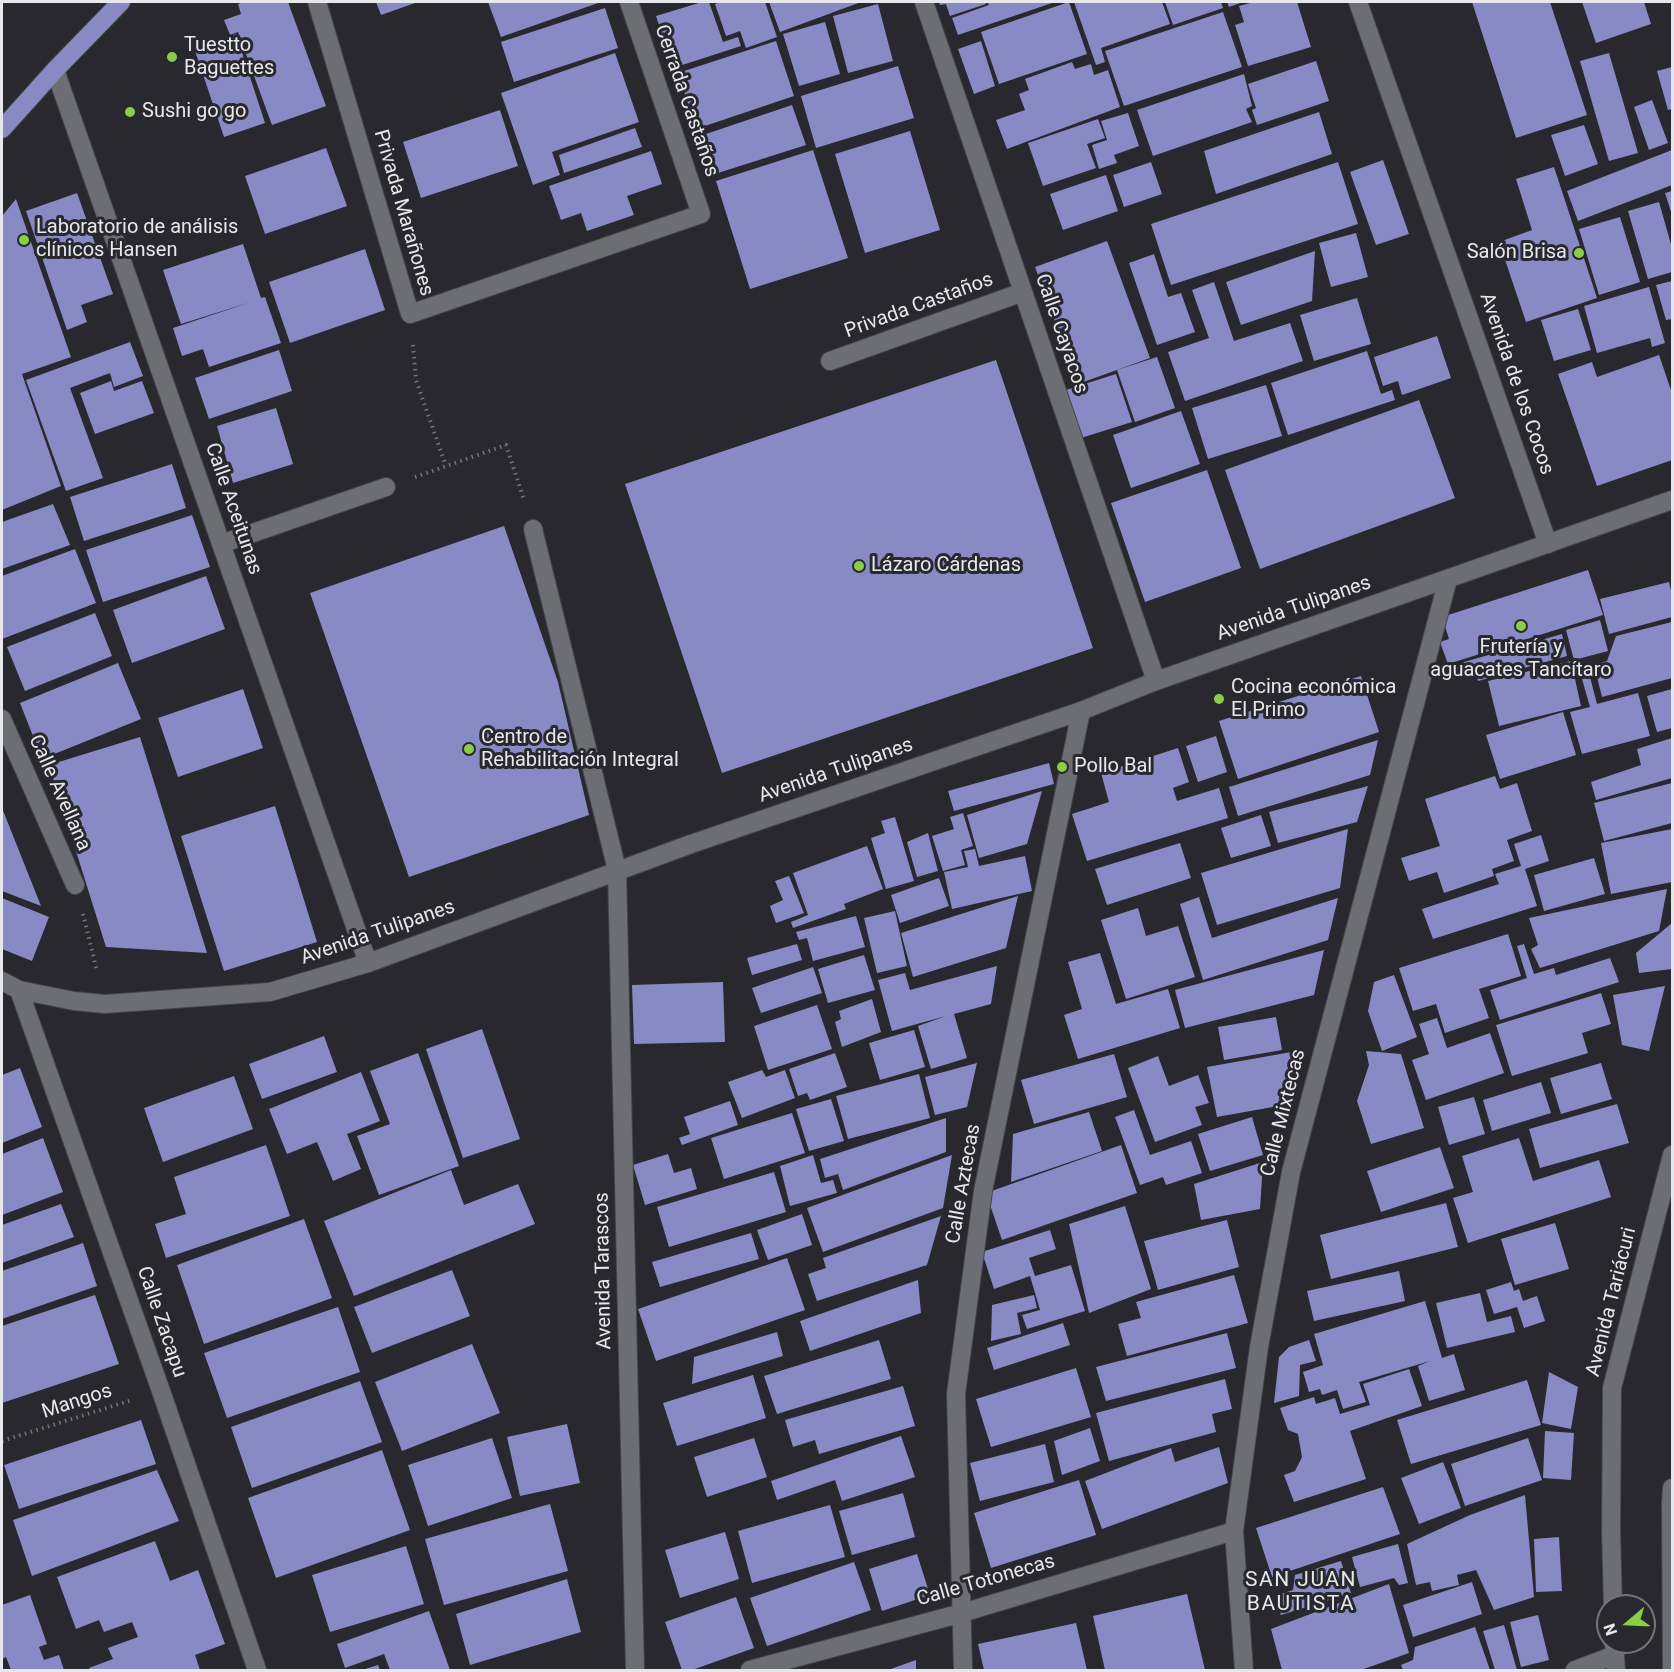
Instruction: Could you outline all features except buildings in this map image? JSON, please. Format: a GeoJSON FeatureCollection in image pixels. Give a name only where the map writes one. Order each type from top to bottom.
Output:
{"type":"FeatureCollection","features":[{"type":"Feature","properties":{"kind":"main road"},"geometry":{"type":"LineString","coordinates":[[2,129],[121,2]]}},
{"type":"Feature","properties":{"kind":"street","name":"Privada Marañones"},"geometry":{"type":"LineString","coordinates":[[317,2],[410,314],[701,214]]}},
{"type":"Feature","properties":{"kind":"street","name":"Cerrada Castaños"},"geometry":{"type":"LineString","coordinates":[[629,2],[701,214]]}},
{"type":"Feature","properties":{"kind":"street","name":"Calle Cayacos"},"geometry":{"type":"LineString","coordinates":[[924,2],[1156,681]]}},
{"type":"Feature","properties":{"kind":"street","name":"Avenida de los Cocos"},"geometry":{"type":"LineString","coordinates":[[1358,2],[1548,544]]}},
{"type":"Feature","properties":{"kind":"street","name":"Calle Aceitunas"},"geometry":{"type":"LineString","coordinates":[[55,70],[368,963]]}},
{"type":"Feature","properties":{"kind":"street","name":"Privada Castaños"},"geometry":{"type":"LineString","coordinates":[[830,361],[1023,292]]}},
{"type":"Feature","properties":{"kind":"street"},"geometry":{"type":"LineString","coordinates":[[221,544],[386,487]]}},
{"type":"Feature","properties":{"kind":"street","name":"Avenida Tulipanes"},"geometry":{"type":"LineString","coordinates":[[2,981],[19,990],[74,1001],[105,1004],[270,992],[368,963],[617,870],[1081,711],[1156,681],[1672,500]]}},
{"type":"Feature","properties":{"kind":"street","name":"Avenida Tarascos"},"geometry":{"type":"LineString","coordinates":[[533,529],[617,870],[635,1671]]}},
{"type":"Feature","properties":{"kind":"street","name":"Calle Mixtecas"},"geometry":{"type":"LineString","coordinates":[[1244,1671],[1234,1531],[1259,1347],[1290,1172],[1448,579]]}},
{"type":"Feature","properties":{"kind":"street","name":"Calle Aztecas"},"geometry":{"type":"LineString","coordinates":[[963,1671],[956,1394],[983,1191],[1081,711]]}},
{"type":"Feature","properties":{"kind":"street","name":"Calle Avellana"},"geometry":{"type":"LineString","coordinates":[[2,719],[75,885]]}},
{"type":"Feature","properties":{"kind":"street","name":"Calle Zacapu"},"geometry":{"type":"LineString","coordinates":[[19,990],[257,1671]]}},
{"type":"Feature","properties":{"kind":"street","name":"Avenida Tariácuri"},"geometry":{"type":"LineString","coordinates":[[1613,1594],[1612,1388],[1672,1155]]}},
{"type":"Feature","properties":{"kind":"street"},"geometry":{"type":"LineString","coordinates":[[1672,1488],[1672,1671]]}},
{"type":"Feature","properties":{"kind":"street","name":"Calle Totonecas"},"geometry":{"type":"LineString","coordinates":[[750,1671],[962,1613],[1234,1531]]}},
{"type":"Feature","properties":{"kind":"street"},"geometry":{"type":"LineString","coordinates":[[1575,1671],[1615,1656]]}},
{"type":"Feature","properties":{"kind":"path"},"geometry":{"type":"LineString","coordinates":[[416,380],[446,465]]}},
{"type":"Feature","properties":{"kind":"path"},"geometry":{"type":"LineString","coordinates":[[386,487],[506,445],[533,529]]}},
{"type":"Feature","properties":{"kind":"path"},"geometry":{"type":"LineString","coordinates":[[75,885],[105,1004]]}},
{"type":"Feature","properties":{"kind":"path","name":"Mangos"},"geometry":{"type":"LineString","coordinates":[[2,1441],[161,1391]]}},
{"type":"Feature","properties":{"kind":"place","name":"Tuestto Baguettes"},"geometry":{"type":"Point","coordinates":[172,57]}},
{"type":"Feature","properties":{"kind":"place","name":"Sushi go go"},"geometry":{"type":"Point","coordinates":[130,112]}},
{"type":"Feature","properties":{"kind":"place","name":"Laboratorio de análisis clínicos Hansen"},"geometry":{"type":"Point","coordinates":[24,240]}},
{"type":"Feature","properties":{"kind":"place","name":"Salón Brisa"},"geometry":{"type":"Point","coordinates":[1579,253]}},
{"type":"Feature","properties":{"kind":"place","name":"Lázaro Cárdenas"},"geometry":{"type":"Point","coordinates":[859,566]}},
{"type":"Feature","properties":{"kind":"place","name":"Frutería y aguacates Tancítaro"},"geometry":{"type":"Point","coordinates":[1521,626]}},
{"type":"Feature","properties":{"kind":"place","name":"Cocina económica El Primo"},"geometry":{"type":"Point","coordinates":[1219,699]}},
{"type":"Feature","properties":{"kind":"place","name":"Centro de Rehabilitación Integral"},"geometry":{"type":"Point","coordinates":[469,749]}},
{"type":"Feature","properties":{"kind":"place","name":"Pollo Bal"},"geometry":{"type":"Point","coordinates":[1062,767]}},
{"type":"Feature","properties":{"kind":"district","name":"SAN JUAN BAUTISTA"},"geometry":{"type":"Point","coordinates":[1301,1593]}}]}
